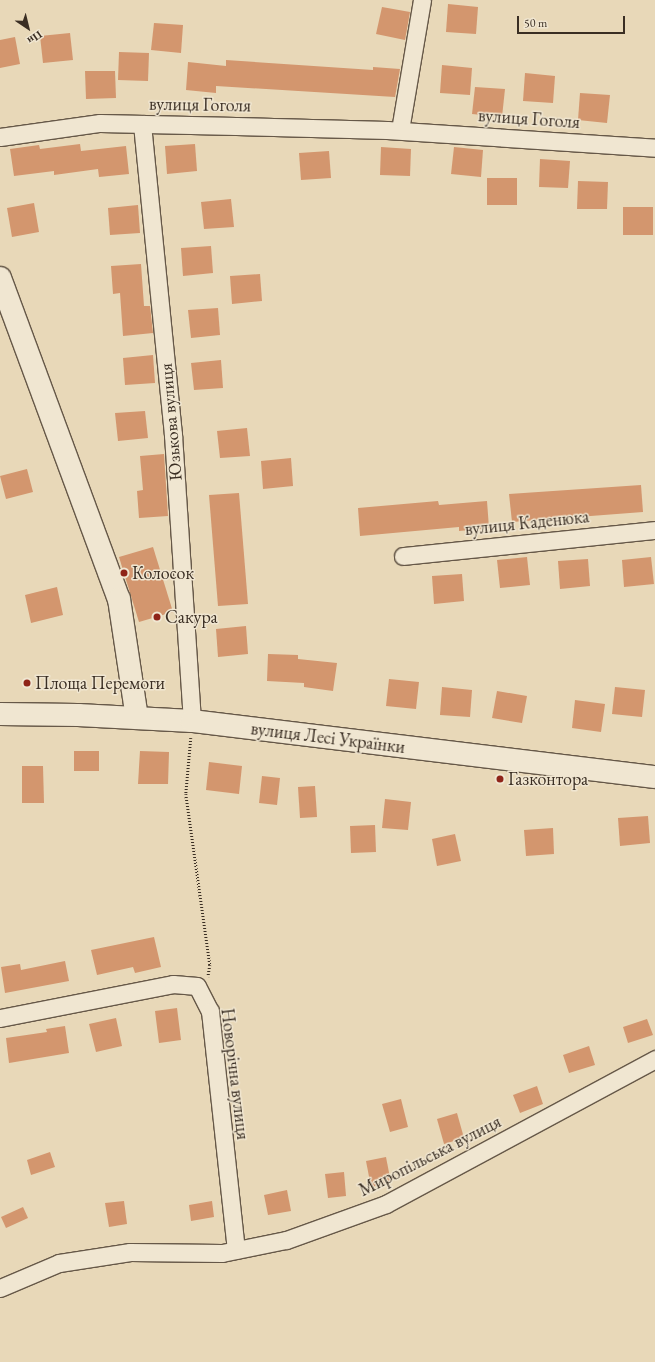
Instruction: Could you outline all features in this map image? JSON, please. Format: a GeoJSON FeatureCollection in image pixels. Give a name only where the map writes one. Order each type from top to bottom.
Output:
{"type":"FeatureCollection","features":[{"type":"Feature","properties":{"kind":"main road"},"geometry":{"type":"LineString","coordinates":[[0,278],[119,599],[137,718]]}},
{"type":"Feature","properties":{"kind":"main road","name":"вулиця Лесі Українки"},"geometry":{"type":"LineString","coordinates":[[0,714],[192,721],[655,777]]}},
{"type":"Feature","properties":{"kind":"street"},"geometry":{"type":"LineString","coordinates":[[400,130],[422,0]]}},
{"type":"Feature","properties":{"kind":"street","name":"вулиця Гоголя"},"geometry":{"type":"LineString","coordinates":[[0,137],[100,124],[142,124],[400,130],[655,148]]}},
{"type":"Feature","properties":{"kind":"street","name":"Юзькова вулиця"},"geometry":{"type":"LineString","coordinates":[[142,124],[173,435],[192,721]]}},
{"type":"Feature","properties":{"kind":"street","name":"вулиця Каденюка"},"geometry":{"type":"LineString","coordinates":[[403,556],[655,530]]}},
{"type":"Feature","properties":{"kind":"street"},"geometry":{"type":"LineString","coordinates":[[0,1018],[173,984],[197,986]]}},
{"type":"Feature","properties":{"kind":"street","name":"Новорічна вулиця"},"geometry":{"type":"LineString","coordinates":[[197,986],[210,1011],[236,1250]]}},
{"type":"Feature","properties":{"kind":"street","name":"Миропільська вулиця"},"geometry":{"type":"LineString","coordinates":[[0,1288],[59,1263],[130,1252],[222,1253],[286,1240],[386,1204],[655,1059]]}},
{"type":"Feature","properties":{"kind":"path"},"geometry":{"type":"LineString","coordinates":[[192,721],[186,794],[210,965],[207,978],[197,986]]}},
{"type":"Feature","properties":{"kind":"building"},"geometry":{"type":"Polygon","coordinates":[[[448,4],[478,7],[476,34],[446,32],[448,4]]]}},
{"type":"Feature","properties":{"kind":"building"},"geometry":{"type":"Polygon","coordinates":[[[382,7],[410,12],[405,40],[376,34],[382,7]]]}},
{"type":"Feature","properties":{"kind":"building"},"geometry":{"type":"Polygon","coordinates":[[[154,23],[183,25],[181,53],[151,50],[154,23]]]}},
{"type":"Feature","properties":{"kind":"building"},"geometry":{"type":"Polygon","coordinates":[[[70,33],[73,60],[43,63],[40,36],[70,33]]]}},
{"type":"Feature","properties":{"kind":"building"},"geometry":{"type":"Polygon","coordinates":[[[15,37],[20,64],[0,68],[0,40],[15,37]]]}},
{"type":"Feature","properties":{"kind":"building"},"geometry":{"type":"Polygon","coordinates":[[[119,52],[149,53],[148,81],[118,80],[119,52]]]}},
{"type":"Feature","properties":{"kind":"building"},"geometry":{"type":"Polygon","coordinates":[[[226,60],[373,70],[373,67],[400,69],[395,97],[216,86],[216,93],[186,90],[188,62],[226,66],[226,60]]]}},
{"type":"Feature","properties":{"kind":"building"},"geometry":{"type":"Polygon","coordinates":[[[442,65],[472,68],[470,95],[440,93],[442,65]]]}},
{"type":"Feature","properties":{"kind":"building"},"geometry":{"type":"Polygon","coordinates":[[[85,71],[115,71],[116,98],[86,99],[85,71]]]}},
{"type":"Feature","properties":{"kind":"building"},"geometry":{"type":"Polygon","coordinates":[[[525,73],[555,76],[553,103],[523,101],[525,73]]]}},
{"type":"Feature","properties":{"kind":"building"},"geometry":{"type":"Polygon","coordinates":[[[475,87],[505,89],[502,117],[472,114],[475,87]]]}},
{"type":"Feature","properties":{"kind":"building"},"geometry":{"type":"Polygon","coordinates":[[[580,93],[610,95],[607,123],[578,120],[580,93]]]}},
{"type":"Feature","properties":{"kind":"building"},"geometry":{"type":"Polygon","coordinates":[[[80,144],[81,151],[126,146],[129,174],[99,177],[98,169],[54,175],[54,171],[14,176],[10,149],[39,145],[40,149],[80,144]]]}},
{"type":"Feature","properties":{"kind":"building"},"geometry":{"type":"Polygon","coordinates":[[[195,144],[197,171],[167,174],[165,146],[195,144]]]}},
{"type":"Feature","properties":{"kind":"building"},"geometry":{"type":"Polygon","coordinates":[[[381,147],[411,149],[410,176],[380,175],[381,147]]]}},
{"type":"Feature","properties":{"kind":"building"},"geometry":{"type":"Polygon","coordinates":[[[454,147],[483,150],[481,177],[451,174],[454,147]]]}},
{"type":"Feature","properties":{"kind":"building"},"geometry":{"type":"Polygon","coordinates":[[[329,151],[331,178],[301,180],[299,153],[329,151]]]}},
{"type":"Feature","properties":{"kind":"building"},"geometry":{"type":"Polygon","coordinates":[[[540,159],[570,161],[568,188],[539,187],[540,159]]]}},
{"type":"Feature","properties":{"kind":"building"},"geometry":{"type":"Polygon","coordinates":[[[487,178],[517,178],[517,205],[487,205],[487,178]]]}},
{"type":"Feature","properties":{"kind":"building"},"geometry":{"type":"Polygon","coordinates":[[[578,181],[608,182],[607,209],[577,209],[578,181]]]}},
{"type":"Feature","properties":{"kind":"building"},"geometry":{"type":"Polygon","coordinates":[[[231,199],[234,227],[204,229],[201,202],[231,199]]]}},
{"type":"Feature","properties":{"kind":"building"},"geometry":{"type":"Polygon","coordinates":[[[34,203],[39,232],[12,237],[7,208],[34,203]]]}},
{"type":"Feature","properties":{"kind":"building"},"geometry":{"type":"Polygon","coordinates":[[[138,205],[140,233],[110,235],[108,208],[138,205]]]}},
{"type":"Feature","properties":{"kind":"building"},"geometry":{"type":"Polygon","coordinates":[[[623,207],[653,207],[653,235],[623,235],[623,207]]]}},
{"type":"Feature","properties":{"kind":"building"},"geometry":{"type":"Polygon","coordinates":[[[211,246],[213,273],[183,276],[181,248],[211,246]]]}},
{"type":"Feature","properties":{"kind":"building"},"geometry":{"type":"Polygon","coordinates":[[[141,264],[144,306],[150,306],[153,333],[123,336],[120,293],[113,294],[111,266],[141,264]]]}},
{"type":"Feature","properties":{"kind":"building"},"geometry":{"type":"Polygon","coordinates":[[[260,274],[262,301],[232,304],[230,276],[260,274]]]}},
{"type":"Feature","properties":{"kind":"building"},"geometry":{"type":"Polygon","coordinates":[[[218,308],[220,335],[191,338],[188,310],[218,308]]]}},
{"type":"Feature","properties":{"kind":"building"},"geometry":{"type":"Polygon","coordinates":[[[153,355],[155,383],[125,385],[123,358],[153,355]]]}},
{"type":"Feature","properties":{"kind":"building"},"geometry":{"type":"Polygon","coordinates":[[[221,360],[223,388],[194,390],[191,363],[221,360]]]}},
{"type":"Feature","properties":{"kind":"building"},"geometry":{"type":"Polygon","coordinates":[[[145,411],[148,438],[118,441],[115,413],[145,411]]]}},
{"type":"Feature","properties":{"kind":"building"},"geometry":{"type":"Polygon","coordinates":[[[247,428],[250,456],[220,458],[217,431],[247,428]]]}},
{"type":"Feature","properties":{"kind":"building"},"geometry":{"type":"Polygon","coordinates":[[[164,454],[168,516],[139,518],[137,491],[143,490],[140,456],[164,454]]]}},
{"type":"Feature","properties":{"kind":"building"},"geometry":{"type":"Polygon","coordinates":[[[291,458],[293,486],[263,489],[261,461],[291,458]]]}},
{"type":"Feature","properties":{"kind":"building"},"geometry":{"type":"Polygon","coordinates":[[[27,469],[33,492],[6,499],[0,476],[27,469]]]}},
{"type":"Feature","properties":{"kind":"building"},"geometry":{"type":"Polygon","coordinates":[[[641,485],[643,512],[512,522],[509,494],[641,485]]]}},
{"type":"Feature","properties":{"kind":"building"},"geometry":{"type":"Polygon","coordinates":[[[239,493],[248,604],[218,606],[209,495],[239,493]]]}},
{"type":"Feature","properties":{"kind":"building"},"geometry":{"type":"Polygon","coordinates":[[[438,501],[439,505],[487,501],[489,528],[459,531],[459,527],[360,536],[358,508],[438,501]]]}},
{"type":"Feature","properties":{"kind":"building"},"geometry":{"type":"Polygon","coordinates":[[[153,547],[173,612],[139,622],[119,557],[153,547]]]}},
{"type":"Feature","properties":{"kind":"building"},"geometry":{"type":"Polygon","coordinates":[[[527,557],[530,585],[500,588],[497,560],[527,557]]]}},
{"type":"Feature","properties":{"kind":"building"},"geometry":{"type":"Polygon","coordinates":[[[651,557],[654,584],[624,587],[622,560],[651,557]]]}},
{"type":"Feature","properties":{"kind":"building"},"geometry":{"type":"Polygon","coordinates":[[[588,559],[590,586],[560,589],[558,561],[588,559]]]}},
{"type":"Feature","properties":{"kind":"building"},"geometry":{"type":"Polygon","coordinates":[[[462,574],[464,601],[434,604],[432,576],[462,574]]]}},
{"type":"Feature","properties":{"kind":"building"},"geometry":{"type":"Polygon","coordinates":[[[57,587],[63,615],[31,623],[25,595],[57,587]]]}},
{"type":"Feature","properties":{"kind":"building"},"geometry":{"type":"Polygon","coordinates":[[[246,626],[248,654],[218,657],[216,629],[246,626]]]}},
{"type":"Feature","properties":{"kind":"building"},"geometry":{"type":"Polygon","coordinates":[[[268,654],[298,655],[298,659],[337,663],[333,691],[304,687],[304,683],[267,681],[268,654]]]}},
{"type":"Feature","properties":{"kind":"building"},"geometry":{"type":"Polygon","coordinates":[[[389,679],[419,682],[416,709],[386,706],[389,679]]]}},
{"type":"Feature","properties":{"kind":"building"},"geometry":{"type":"Polygon","coordinates":[[[442,687],[472,690],[470,717],[440,715],[442,687]]]}},
{"type":"Feature","properties":{"kind":"building"},"geometry":{"type":"Polygon","coordinates":[[[615,687],[645,690],[642,717],[612,714],[615,687]]]}},
{"type":"Feature","properties":{"kind":"building"},"geometry":{"type":"Polygon","coordinates":[[[497,691],[527,696],[522,723],[492,718],[497,691]]]}},
{"type":"Feature","properties":{"kind":"building"},"geometry":{"type":"Polygon","coordinates":[[[575,700],[605,704],[601,732],[572,728],[575,700]]]}},
{"type":"Feature","properties":{"kind":"building"},"geometry":{"type":"Polygon","coordinates":[[[74,751],[99,751],[99,771],[74,771],[74,751]]]}},
{"type":"Feature","properties":{"kind":"building"},"geometry":{"type":"Polygon","coordinates":[[[140,751],[169,752],[168,784],[138,784],[140,751]]]}},
{"type":"Feature","properties":{"kind":"building"},"geometry":{"type":"Polygon","coordinates":[[[209,762],[242,766],[239,794],[206,790],[209,762]]]}},
{"type":"Feature","properties":{"kind":"building"},"geometry":{"type":"Polygon","coordinates":[[[22,766],[43,766],[44,803],[22,803],[22,766]]]}},
{"type":"Feature","properties":{"kind":"building"},"geometry":{"type":"Polygon","coordinates":[[[262,776],[280,778],[277,805],[259,803],[262,776]]]}},
{"type":"Feature","properties":{"kind":"building"},"geometry":{"type":"Polygon","coordinates":[[[315,786],[317,817],[300,818],[298,787],[315,786]]]}},
{"type":"Feature","properties":{"kind":"building"},"geometry":{"type":"Polygon","coordinates":[[[385,799],[411,802],[408,830],[382,828],[385,799]]]}},
{"type":"Feature","properties":{"kind":"building"},"geometry":{"type":"Polygon","coordinates":[[[648,816],[650,843],[620,846],[618,818],[648,816]]]}},
{"type":"Feature","properties":{"kind":"building"},"geometry":{"type":"Polygon","coordinates":[[[375,825],[376,852],[351,853],[350,826],[375,825]]]}},
{"type":"Feature","properties":{"kind":"building"},"geometry":{"type":"Polygon","coordinates":[[[553,828],[554,854],[526,856],[524,830],[553,828]]]}},
{"type":"Feature","properties":{"kind":"building"},"geometry":{"type":"Polygon","coordinates":[[[455,834],[461,861],[437,866],[432,839],[455,834]]]}},
{"type":"Feature","properties":{"kind":"building"},"geometry":{"type":"Polygon","coordinates":[[[154,937],[161,967],[135,973],[133,967],[97,975],[91,950],[154,937]]]}},
{"type":"Feature","properties":{"kind":"building"},"geometry":{"type":"Polygon","coordinates":[[[65,961],[69,981],[5,993],[1,967],[20,964],[21,970],[65,961]]]}},
{"type":"Feature","properties":{"kind":"building"},"geometry":{"type":"Polygon","coordinates":[[[177,1008],[181,1040],[159,1043],[155,1011],[177,1008]]]}},
{"type":"Feature","properties":{"kind":"building"},"geometry":{"type":"Polygon","coordinates":[[[116,1018],[122,1046],[96,1052],[89,1024],[116,1018]]]}},
{"type":"Feature","properties":{"kind":"building"},"geometry":{"type":"Polygon","coordinates":[[[647,1019],[653,1035],[628,1043],[623,1027],[647,1019]]]}},
{"type":"Feature","properties":{"kind":"building"},"geometry":{"type":"Polygon","coordinates":[[[65,1026],[69,1053],[9,1063],[6,1038],[47,1032],[46,1029],[65,1026]]]}},
{"type":"Feature","properties":{"kind":"building"},"geometry":{"type":"Polygon","coordinates":[[[589,1046],[595,1065],[569,1073],[563,1055],[589,1046]]]}},
{"type":"Feature","properties":{"kind":"building"},"geometry":{"type":"Polygon","coordinates":[[[537,1086],[543,1104],[520,1113],[513,1095],[537,1086]]]}},
{"type":"Feature","properties":{"kind":"building"},"geometry":{"type":"Polygon","coordinates":[[[401,1099],[408,1127],[390,1132],[382,1104],[401,1099]]]}},
{"type":"Feature","properties":{"kind":"building"},"geometry":{"type":"Polygon","coordinates":[[[457,1113],[464,1138],[444,1144],[437,1119],[457,1113]]]}},
{"type":"Feature","properties":{"kind":"building"},"geometry":{"type":"Polygon","coordinates":[[[50,1152],[55,1167],[31,1175],[27,1160],[50,1152]]]}},
{"type":"Feature","properties":{"kind":"building"},"geometry":{"type":"Polygon","coordinates":[[[386,1157],[391,1183],[371,1187],[366,1161],[386,1157]]]}},
{"type":"Feature","properties":{"kind":"building"},"geometry":{"type":"Polygon","coordinates":[[[344,1172],[346,1196],[328,1198],[325,1174],[344,1172]]]}},
{"type":"Feature","properties":{"kind":"building"},"geometry":{"type":"Polygon","coordinates":[[[287,1190],[291,1211],[268,1215],[264,1195],[287,1190]]]}},
{"type":"Feature","properties":{"kind":"building"},"geometry":{"type":"Polygon","coordinates":[[[124,1201],[127,1224],[109,1227],[105,1203],[124,1201]]]}},
{"type":"Feature","properties":{"kind":"building"},"geometry":{"type":"Polygon","coordinates":[[[212,1201],[214,1217],[191,1221],[189,1205],[212,1201]]]}},
{"type":"Feature","properties":{"kind":"building"},"geometry":{"type":"Polygon","coordinates":[[[23,1207],[28,1218],[6,1228],[1,1217],[23,1207]]]}},
{"type":"Feature","properties":{"kind":"place","name":"Колосок"},"geometry":{"type":"Point","coordinates":[124,573]}},
{"type":"Feature","properties":{"kind":"place","name":"Сакура"},"geometry":{"type":"Point","coordinates":[157,617]}},
{"type":"Feature","properties":{"kind":"place","name":"Площа Перемоги"},"geometry":{"type":"Point","coordinates":[27,683]}},
{"type":"Feature","properties":{"kind":"place","name":"Газконтора"},"geometry":{"type":"Point","coordinates":[500,779]}}]}
